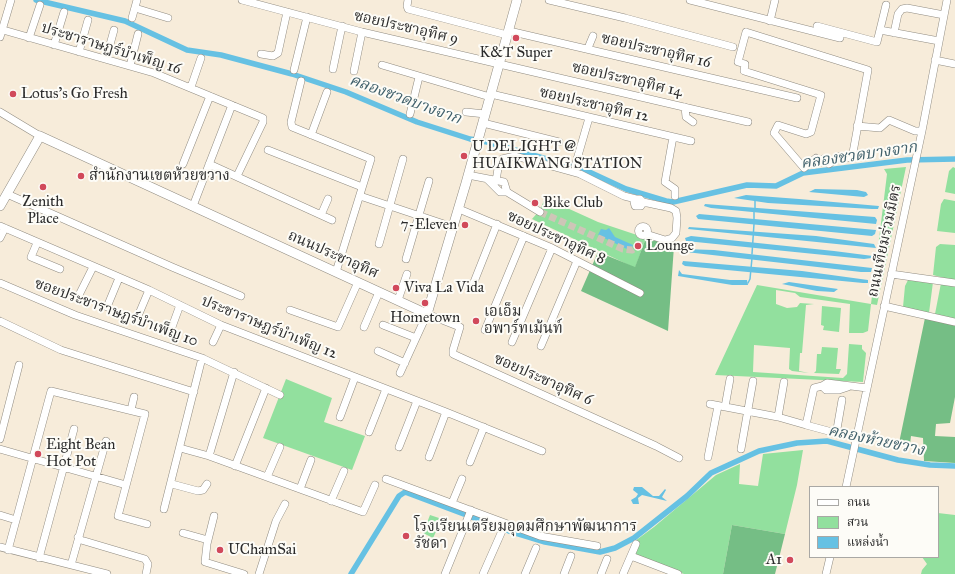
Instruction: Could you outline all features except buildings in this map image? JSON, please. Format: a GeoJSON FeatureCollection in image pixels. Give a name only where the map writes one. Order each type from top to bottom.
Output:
{"type":"FeatureCollection","features":[{"type":"Feature","properties":{"kind":"main road"},"geometry":{"type":"LineString","coordinates":[[428,314],[491,95],[508,33],[514,1]]}},
{"type":"Feature","properties":{"kind":"main road"},"geometry":{"type":"LineString","coordinates":[[0,206],[40,136]]}},
{"type":"Feature","properties":{"kind":"main road","name":"ถนนประชาอุทิศ"},"geometry":{"type":"LineString","coordinates":[[40,136],[428,314]]}},
{"type":"Feature","properties":{"kind":"street"},"geometry":{"type":"LineString","coordinates":[[1,32],[11,0]]}},
{"type":"Feature","properties":{"kind":"street"},"geometry":{"type":"LineString","coordinates":[[132,18],[137,0]]}},
{"type":"Feature","properties":{"kind":"street","name":"ซอยประชาอุทิศ 9"},"geometry":{"type":"LineString","coordinates":[[242,0],[307,16],[362,32],[499,64]]}},
{"type":"Feature","properties":{"kind":"street","name":"ซอยประชาอุทิศ 16"},"geometry":{"type":"LineString","coordinates":[[408,0],[408,9],[508,33],[588,48],[797,98]]}},
{"type":"Feature","properties":{"kind":"street"},"geometry":{"type":"LineString","coordinates":[[549,0],[625,18],[733,47]]}},
{"type":"Feature","properties":{"kind":"street"},"geometry":{"type":"LineString","coordinates":[[690,0],[840,38]]}},
{"type":"Feature","properties":{"kind":"street"},"geometry":{"type":"LineString","coordinates":[[770,21],[774,0]]}},
{"type":"Feature","properties":{"kind":"street","name":"ถนนเทียมร่วมมิตร"},"geometry":{"type":"LineString","coordinates":[[846,486],[922,131],[947,0]]}},
{"type":"Feature","properties":{"kind":"street"},"geometry":{"type":"LineString","coordinates":[[29,38],[40,5]]}},
{"type":"Feature","properties":{"kind":"street"},"geometry":{"type":"LineString","coordinates":[[817,26],[877,42],[886,5]]}},
{"type":"Feature","properties":{"kind":"street"},"geometry":{"type":"LineString","coordinates":[[135,8],[168,18]]}},
{"type":"Feature","properties":{"kind":"street"},"geometry":{"type":"LineString","coordinates":[[894,33],[898,14],[902,9],[907,8],[944,15]]}},
{"type":"Feature","properties":{"kind":"street"},"geometry":{"type":"LineString","coordinates":[[54,45],[64,12]]}},
{"type":"Feature","properties":{"kind":"street"},"geometry":{"type":"LineString","coordinates":[[261,54],[273,56],[278,53],[287,12]]}},
{"type":"Feature","properties":{"kind":"street"},"geometry":{"type":"LineString","coordinates":[[294,70],[307,16]]}},
{"type":"Feature","properties":{"kind":"street"},"geometry":{"type":"LineString","coordinates":[[80,52],[88,20]]}},
{"type":"Feature","properties":{"kind":"street"},"geometry":{"type":"LineString","coordinates":[[333,69],[342,26]]}},
{"type":"Feature","properties":{"kind":"street"},"geometry":{"type":"LineString","coordinates":[[106,59],[114,30]]}},
{"type":"Feature","properties":{"kind":"street"},"geometry":{"type":"LineString","coordinates":[[880,30],[939,41]]}},
{"type":"Feature","properties":{"kind":"street","name":"ประชาราษฎร์บำเพ็ญ 16"},"geometry":{"type":"LineString","coordinates":[[1,32],[29,38],[130,66],[191,87],[263,118],[264,120],[237,176]]}},
{"type":"Feature","properties":{"kind":"street"},"geometry":{"type":"LineString","coordinates":[[354,71],[362,32]]}},
{"type":"Feature","properties":{"kind":"street"},"geometry":{"type":"LineString","coordinates":[[746,32],[868,70],[857,126],[852,158],[840,156],[829,164],[823,159],[821,162],[816,158],[804,168],[774,133],[778,124],[806,134],[811,132],[821,95],[744,71],[745,64],[738,62],[746,32]]}},
{"type":"Feature","properties":{"kind":"street"},"geometry":{"type":"LineString","coordinates":[[130,66],[138,34]]}},
{"type":"Feature","properties":{"kind":"street"},"geometry":{"type":"LineString","coordinates":[[588,48],[593,36]]}},
{"type":"Feature","properties":{"kind":"street"},"geometry":{"type":"LineString","coordinates":[[191,87],[201,58]]}},
{"type":"Feature","properties":{"kind":"street"},"geometry":{"type":"LineString","coordinates":[[935,60],[955,64]]}},
{"type":"Feature","properties":{"kind":"street","name":"ซอยประชาอุทิศ 14"},"geometry":{"type":"LineString","coordinates":[[499,64],[748,122]]}},
{"type":"Feature","properties":{"kind":"street","name":"ซอยประชาอุทิศ 12"},"geometry":{"type":"LineString","coordinates":[[382,65],[491,95],[691,141]]}},
{"type":"Feature","properties":{"kind":"street"},"geometry":{"type":"LineString","coordinates":[[410,114],[419,76]]}},
{"type":"Feature","properties":{"kind":"street"},"geometry":{"type":"LineString","coordinates":[[301,81],[291,122],[292,127],[371,159],[336,272]]}},
{"type":"Feature","properties":{"kind":"street"},"geometry":{"type":"LineString","coordinates":[[311,135],[327,92]]}},
{"type":"Feature","properties":{"kind":"street"},"geometry":{"type":"LineString","coordinates":[[183,164],[210,96]]}},
{"type":"Feature","properties":{"kind":"street"},"geometry":{"type":"LineString","coordinates":[[193,206],[232,105]]}},
{"type":"Feature","properties":{"kind":"street"},"geometry":{"type":"LineString","coordinates":[[685,107],[686,117],[694,122]]}},
{"type":"Feature","properties":{"kind":"street"},"geometry":{"type":"LineString","coordinates":[[0,112],[40,136]]}},
{"type":"Feature","properties":{"kind":"street"},"geometry":{"type":"LineString","coordinates":[[466,112],[559,142]]}},
{"type":"Feature","properties":{"kind":"street"},"geometry":{"type":"LineString","coordinates":[[575,166],[589,118]]}},
{"type":"Feature","properties":{"kind":"street"},"geometry":{"type":"LineString","coordinates":[[857,126],[880,128],[889,120],[915,131],[922,131]]}},
{"type":"Feature","properties":{"kind":"street"},"geometry":{"type":"LineString","coordinates":[[674,137],[665,182],[675,189],[675,196]]}},
{"type":"Feature","properties":{"kind":"street"},"geometry":{"type":"LineString","coordinates":[[268,150],[362,187]]}},
{"type":"Feature","properties":{"kind":"street"},"geometry":{"type":"LineString","coordinates":[[496,181],[499,162],[502,159],[515,156],[580,174],[624,196],[671,208],[676,211],[676,234],[672,238],[664,240],[642,235]]}},
{"type":"Feature","properties":{"kind":"street"},"geometry":{"type":"LineString","coordinates":[[379,244],[389,205],[404,159]]}},
{"type":"Feature","properties":{"kind":"street"},"geometry":{"type":"LineString","coordinates":[[209,164],[332,220]]}},
{"type":"Feature","properties":{"kind":"street"},"geometry":{"type":"LineString","coordinates":[[468,175],[504,182],[507,192]]}},
{"type":"Feature","properties":{"kind":"street"},"geometry":{"type":"LineString","coordinates":[[487,179],[500,192],[507,192],[540,212]]}},
{"type":"Feature","properties":{"kind":"street"},"geometry":{"type":"LineString","coordinates":[[406,259],[429,181]]}},
{"type":"Feature","properties":{"kind":"street"},"geometry":{"type":"LineString","coordinates":[[7,194],[241,296]]}},
{"type":"Feature","properties":{"kind":"street"},"geometry":{"type":"LineString","coordinates":[[360,196],[453,227]]}},
{"type":"Feature","properties":{"kind":"street"},"geometry":{"type":"LineString","coordinates":[[321,215],[328,199]]}},
{"type":"Feature","properties":{"kind":"street","name":"ซอยประชาอุทิศ 8"},"geometry":{"type":"LineString","coordinates":[[459,209],[552,248],[640,293]]}},
{"type":"Feature","properties":{"kind":"street"},"geometry":{"type":"LineString","coordinates":[[472,286],[497,224]]}},
{"type":"Feature","properties":{"kind":"street"},"geometry":{"type":"LineString","coordinates":[[0,238],[2,227]]}},
{"type":"Feature","properties":{"kind":"street","name":"ประชาราษฎร์บำเพ็ญ 12"},"geometry":{"type":"LineString","coordinates":[[2,227],[149,290],[221,325],[446,412],[542,451]]}},
{"type":"Feature","properties":{"kind":"street"},"geometry":{"type":"LineString","coordinates":[[485,330],[524,236]]}},
{"type":"Feature","properties":{"kind":"street"},"geometry":{"type":"LineString","coordinates":[[38,243],[31,257],[60,269]]}},
{"type":"Feature","properties":{"kind":"street"},"geometry":{"type":"LineString","coordinates":[[512,342],[552,248]]}},
{"type":"Feature","properties":{"kind":"street"},"geometry":{"type":"LineString","coordinates":[[540,346],[577,261]]}},
{"type":"Feature","properties":{"kind":"street"},"geometry":{"type":"LineString","coordinates":[[79,295],[93,267]]}},
{"type":"Feature","properties":{"kind":"street"},"geometry":{"type":"LineString","coordinates":[[398,300],[408,274]]}},
{"type":"Feature","properties":{"kind":"street"},"geometry":{"type":"LineString","coordinates":[[891,274],[955,283]]}},
{"type":"Feature","properties":{"kind":"street"},"geometry":{"type":"LineString","coordinates":[[107,306],[119,278]]}},
{"type":"Feature","properties":{"kind":"street"},"geometry":{"type":"LineString","coordinates":[[290,310],[338,327],[358,282]]}},
{"type":"Feature","properties":{"kind":"street","name":"ซอยประชาราษฎร์บำเพ็ญ 10"},"geometry":{"type":"LineString","coordinates":[[0,284],[75,315],[202,358],[280,395]]}},
{"type":"Feature","properties":{"kind":"street"},"geometry":{"type":"LineString","coordinates":[[138,316],[149,290]]}},
{"type":"Feature","properties":{"kind":"street"},"geometry":{"type":"LineString","coordinates":[[364,327],[379,292]]}},
{"type":"Feature","properties":{"kind":"street"},"geometry":{"type":"LineString","coordinates":[[172,326],[180,305]]}},
{"type":"Feature","properties":{"kind":"street"},"geometry":{"type":"LineString","coordinates":[[884,306],[955,322]]}},
{"type":"Feature","properties":{"kind":"street"},"geometry":{"type":"LineString","coordinates":[[400,374],[428,314]]}},
{"type":"Feature","properties":{"kind":"street","name":"ซอยประชาอุทิศ 6"},"geometry":{"type":"LineString","coordinates":[[428,314],[460,327],[453,354],[656,446],[679,458]]}},
{"type":"Feature","properties":{"kind":"street"},"geometry":{"type":"LineString","coordinates":[[0,321],[61,350],[194,392]]}},
{"type":"Feature","properties":{"kind":"street"},"geometry":{"type":"LineString","coordinates":[[213,342],[221,325]]}},
{"type":"Feature","properties":{"kind":"street"},"geometry":{"type":"LineString","coordinates":[[383,325],[416,338]]}},
{"type":"Feature","properties":{"kind":"street"},"geometry":{"type":"LineString","coordinates":[[378,351],[405,362]]}},
{"type":"Feature","properties":{"kind":"street"},"geometry":{"type":"LineString","coordinates":[[164,509],[172,484],[202,358]]}},
{"type":"Feature","properties":{"kind":"street"},"geometry":{"type":"LineString","coordinates":[[0,440],[19,365]]}},
{"type":"Feature","properties":{"kind":"street"},"geometry":{"type":"LineString","coordinates":[[209,456],[234,372]]}},
{"type":"Feature","properties":{"kind":"street"},"geometry":{"type":"LineString","coordinates":[[340,417],[355,377]]}},
{"type":"Feature","properties":{"kind":"street"},"geometry":{"type":"LineString","coordinates":[[708,457],[730,379]]}},
{"type":"Feature","properties":{"kind":"street"},"geometry":{"type":"LineString","coordinates":[[741,448],[753,381]]}},
{"type":"Feature","properties":{"kind":"street"},"geometry":{"type":"LineString","coordinates":[[778,417],[784,382]]}},
{"type":"Feature","properties":{"kind":"street"},"geometry":{"type":"LineString","coordinates":[[806,425],[814,388],[822,386],[826,390],[839,390],[848,387],[867,388]]}},
{"type":"Feature","properties":{"kind":"street"},"geometry":{"type":"LineString","coordinates":[[235,466],[266,388]]}},
{"type":"Feature","properties":{"kind":"street"},"geometry":{"type":"LineString","coordinates":[[369,432],[386,389]]}},
{"type":"Feature","properties":{"kind":"street"},"geometry":{"type":"LineString","coordinates":[[8,550],[51,391],[143,413],[145,417],[118,516],[147,524]]}},
{"type":"Feature","properties":{"kind":"street"},"geometry":{"type":"LineString","coordinates":[[131,410],[134,397]]}},
{"type":"Feature","properties":{"kind":"street"},"geometry":{"type":"LineString","coordinates":[[710,404],[778,417],[832,432],[837,429],[842,400]]}},
{"type":"Feature","properties":{"kind":"street"},"geometry":{"type":"LineString","coordinates":[[398,446],[417,401]]}},
{"type":"Feature","properties":{"kind":"street"},"geometry":{"type":"LineString","coordinates":[[429,457],[446,412]]}},
{"type":"Feature","properties":{"kind":"street"},"geometry":{"type":"LineString","coordinates":[[470,462],[484,427]]}},
{"type":"Feature","properties":{"kind":"street"},"geometry":{"type":"LineString","coordinates":[[39,558],[74,429]]}},
{"type":"Feature","properties":{"kind":"street"},"geometry":{"type":"LineString","coordinates":[[71,565],[106,442]]}},
{"type":"Feature","properties":{"kind":"street"},"geometry":{"type":"LineString","coordinates":[[267,478],[280,447]]}},
{"type":"Feature","properties":{"kind":"street"},"geometry":{"type":"LineString","coordinates":[[180,448],[209,456],[363,512],[375,485]]}},
{"type":"Feature","properties":{"kind":"street"},"geometry":{"type":"LineString","coordinates":[[0,449],[126,485]]}},
{"type":"Feature","properties":{"kind":"street"},"geometry":{"type":"LineString","coordinates":[[300,489],[311,460]]}},
{"type":"Feature","properties":{"kind":"street"},"geometry":{"type":"LineString","coordinates":[[332,501],[344,471]]}},
{"type":"Feature","properties":{"kind":"street"},"geometry":{"type":"LineString","coordinates":[[386,478],[452,503],[470,513],[542,536],[597,546]]}},
{"type":"Feature","properties":{"kind":"street"},"geometry":{"type":"LineString","coordinates":[[452,503],[462,479]]}},
{"type":"Feature","properties":{"kind":"street"},"geometry":{"type":"LineString","coordinates":[[172,484],[198,491],[203,490],[207,484]]}},
{"type":"Feature","properties":{"kind":"street"},"geometry":{"type":"LineString","coordinates":[[259,574],[276,522],[284,504]]}},
{"type":"Feature","properties":{"kind":"street"},"geometry":{"type":"LineString","coordinates":[[445,574],[470,513]]}},
{"type":"Feature","properties":{"kind":"street"},"geometry":{"type":"LineString","coordinates":[[0,515],[16,520]]}},
{"type":"Feature","properties":{"kind":"street"},"geometry":{"type":"LineString","coordinates":[[214,516],[208,540],[205,562],[220,571],[244,574]]}},
{"type":"Feature","properties":{"kind":"street"},"geometry":{"type":"LineString","coordinates":[[483,574],[502,531]]}},
{"type":"Feature","properties":{"kind":"street"},"geometry":{"type":"LineString","coordinates":[[183,533],[208,540]]}},
{"type":"Feature","properties":{"kind":"street"},"geometry":{"type":"LineString","coordinates":[[78,537],[81,540],[145,559],[148,564],[146,574]]}},
{"type":"Feature","properties":{"kind":"street"},"geometry":{"type":"LineString","coordinates":[[624,574],[636,544]]}},
{"type":"Feature","properties":{"kind":"street"},"geometry":{"type":"LineString","coordinates":[[0,547],[107,574]]}},
{"type":"Feature","properties":{"kind":"street"},"geometry":{"type":"LineString","coordinates":[[525,574],[536,548]]}},
{"type":"Feature","properties":{"kind":"street"},"geometry":{"type":"LineString","coordinates":[[564,574],[571,556]]}},
{"type":"Feature","properties":{"kind":"street"},"geometry":{"type":"LineString","coordinates":[[631,556],[678,574]]}},
{"type":"Feature","properties":{"kind":"street"},"geometry":{"type":"LineString","coordinates":[[826,574],[830,558]]}},
{"type":"Feature","properties":{"kind":"street"},"geometry":{"type":"LineString","coordinates":[[601,574],[607,560]]}},
{"type":"Feature","properties":{"kind":"green space"},"geometry":{"type":"Polygon","coordinates":[[[906,167],[877,305],[871,304],[887,174],[884,169],[906,167]]]}},
{"type":"Feature","properties":{"kind":"green space"},"geometry":{"type":"Polygon","coordinates":[[[953,167],[955,168],[955,194],[945,192],[949,171],[953,167]]]}},
{"type":"Feature","properties":{"kind":"green space"},"geometry":{"type":"Polygon","coordinates":[[[545,198],[598,222],[646,238],[635,268],[532,219],[540,210],[545,198]]]}},
{"type":"Feature","properties":{"kind":"green space"},"geometry":{"type":"Polygon","coordinates":[[[944,199],[955,201],[955,233],[937,231],[941,204],[944,199]]]}},
{"type":"Feature","properties":{"kind":"green space"},"geometry":{"type":"Polygon","coordinates":[[[646,238],[674,246],[668,331],[581,291],[598,252],[635,267],[646,238]]]}},
{"type":"Feature","properties":{"kind":"green space"},"geometry":{"type":"Polygon","coordinates":[[[940,244],[955,245],[955,279],[952,280],[933,275],[936,247],[940,244]]]}},
{"type":"Feature","properties":{"kind":"green space"},"geometry":{"type":"Polygon","coordinates":[[[908,280],[933,282],[929,313],[903,307],[905,286],[908,280]]]}},
{"type":"Feature","properties":{"kind":"green space"},"geometry":{"type":"Polygon","coordinates":[[[941,283],[955,286],[955,319],[935,314],[941,283]]]}},
{"type":"Feature","properties":{"kind":"green space"},"geometry":{"type":"Polygon","coordinates":[[[757,285],[871,304],[868,331],[863,333],[849,333],[850,304],[800,297],[795,293],[776,290],[776,304],[787,308],[797,307],[800,303],[814,304],[806,305],[802,353],[800,353],[799,371],[809,373],[792,371],[789,369],[790,348],[754,345],[753,372],[843,378],[847,374],[849,344],[862,345],[862,349],[866,353],[863,382],[715,375],[757,285]]]}},
{"type":"Feature","properties":{"kind":"green space"},"geometry":{"type":"Polygon","coordinates":[[[822,306],[841,308],[839,332],[823,330],[824,326],[821,325],[822,306]]]}},
{"type":"Feature","properties":{"kind":"green space"},"geometry":{"type":"Polygon","coordinates":[[[925,318],[955,325],[955,397],[950,423],[936,424],[935,436],[955,437],[955,463],[924,461],[923,438],[911,436],[910,444],[899,443],[925,318]]]}},
{"type":"Feature","properties":{"kind":"green space"},"geometry":{"type":"Polygon","coordinates":[[[822,347],[838,348],[836,369],[841,369],[839,374],[814,373],[816,371],[817,354],[821,354],[822,347]]]}},
{"type":"Feature","properties":{"kind":"green space"},"geometry":{"type":"Polygon","coordinates":[[[286,379],[332,398],[324,422],[365,436],[352,470],[263,438],[286,379]]]}},
{"type":"Feature","properties":{"kind":"green space"},"geometry":{"type":"Polygon","coordinates":[[[803,450],[797,485],[785,534],[732,525],[723,574],[684,574],[629,553],[635,541],[716,475],[740,464],[739,484],[758,486],[763,454],[803,450]]]}},
{"type":"Feature","properties":{"kind":"green space"},"geometry":{"type":"Polygon","coordinates":[[[939,513],[955,515],[955,574],[921,574],[922,570],[927,564],[923,558],[939,558],[939,513]]]}},
{"type":"Feature","properties":{"kind":"green space"},"geometry":{"type":"Polygon","coordinates":[[[430,515],[442,519],[433,538],[423,533],[430,515]]]}},
{"type":"Feature","properties":{"kind":"green space"},"geometry":{"type":"Polygon","coordinates":[[[732,525],[785,534],[775,574],[723,574],[732,525]]]}},
{"type":"Feature","properties":{"kind":"water"},"geometry":{"type":"Polygon","coordinates":[[[815,189],[857,190],[866,192],[868,195],[864,197],[809,192],[815,189]]]}},
{"type":"Feature","properties":{"kind":"water"},"geometry":{"type":"Polygon","coordinates":[[[746,195],[879,206],[878,209],[872,209],[768,203],[734,198],[746,195]]]}},
{"type":"Feature","properties":{"kind":"water"},"geometry":{"type":"Polygon","coordinates":[[[705,204],[875,217],[877,220],[876,224],[711,208],[704,206],[705,204]]]}},
{"type":"Feature","properties":{"kind":"water"},"geometry":{"type":"Polygon","coordinates":[[[699,214],[876,230],[875,234],[872,236],[698,219],[696,216],[699,214]]]}},
{"type":"Feature","properties":{"kind":"water"},"geometry":{"type":"Polygon","coordinates":[[[689,227],[816,236],[874,244],[876,248],[688,229],[689,227]]]}},
{"type":"Feature","properties":{"kind":"water"},"geometry":{"type":"Polygon","coordinates":[[[609,228],[615,237],[633,245],[631,251],[598,235],[601,229],[606,230],[609,228]]]}},
{"type":"Feature","properties":{"kind":"water"},"geometry":{"type":"Polygon","coordinates":[[[691,236],[873,256],[872,258],[864,259],[686,241],[685,238],[691,236]]]}},
{"type":"Feature","properties":{"kind":"water"},"geometry":{"type":"Polygon","coordinates":[[[682,249],[714,250],[872,268],[871,272],[861,272],[686,252],[682,251],[682,249]]]}},
{"type":"Feature","properties":{"kind":"water"},"geometry":{"type":"Polygon","coordinates":[[[683,261],[802,271],[868,280],[868,283],[685,266],[682,264],[683,261]]]}},
{"type":"Feature","properties":{"kind":"water"},"geometry":{"type":"Polygon","coordinates":[[[679,270],[682,274],[730,280],[747,280],[748,285],[732,285],[678,276],[679,270]]]}},
{"type":"Feature","properties":{"kind":"water"},"geometry":{"type":"Polygon","coordinates":[[[789,282],[838,289],[834,292],[817,291],[782,284],[789,282]]]}},
{"type":"Feature","properties":{"kind":"water"},"geometry":{"type":"Polygon","coordinates":[[[634,487],[642,487],[653,496],[659,496],[665,489],[666,490],[662,497],[667,501],[642,495],[638,498],[639,504],[633,504],[631,500],[638,494],[633,490],[634,487]]]}},
{"type":"Feature","properties":{"kind":"waterway","name":"คลองชวดบางจาก"},"geometry":{"type":"LineString","coordinates":[[36,0],[125,21],[187,50],[221,55],[292,74],[346,92],[417,122],[470,139],[487,142],[585,170],[626,189],[666,201],[673,202],[747,185],[776,186],[803,173],[907,160],[955,159]]}},
{"type":"Feature","properties":{"kind":"waterway"},"geometry":{"type":"LineString","coordinates":[[755,200],[755,208]]}},
{"type":"Feature","properties":{"kind":"waterway"},"geometry":{"type":"LineString","coordinates":[[754,212],[754,220]]}},
{"type":"Feature","properties":{"kind":"waterway"},"geometry":{"type":"LineString","coordinates":[[752,254],[754,224]]}},
{"type":"Feature","properties":{"kind":"waterway"},"geometry":{"type":"LineString","coordinates":[[748,283],[750,279],[752,258]]}},
{"type":"Feature","properties":{"kind":"waterway","name":"คลองห้วยขวาง"},"geometry":{"type":"LineString","coordinates":[[351,574],[399,496],[405,492],[509,531],[545,542],[600,552],[615,548],[634,538],[687,496],[711,473],[759,451],[797,443],[827,441],[898,460],[930,465],[955,466]]}},
{"type":"Feature","properties":{"kind":"tunnel"},"geometry":{"type":"LineString","coordinates":[[540,212],[623,249],[632,250],[638,246],[640,237]]}},
{"type":"Feature","properties":{"kind":"place","name":"K&T Super"},"geometry":{"type":"Point","coordinates":[516,38]}},
{"type":"Feature","properties":{"kind":"place","name":"Lotus's Go Fresh"},"geometry":{"type":"Point","coordinates":[13,94]}},
{"type":"Feature","properties":{"kind":"place","name":"U DELIGHT @ HUAIKWANG STATION"},"geometry":{"type":"Point","coordinates":[464,156]}},
{"type":"Feature","properties":{"kind":"place","name":"สำนักงานเขตห้วยขวาง"},"geometry":{"type":"Point","coordinates":[81,176]}},
{"type":"Feature","properties":{"kind":"place","name":"Zenith Place"},"geometry":{"type":"Point","coordinates":[43,187]}},
{"type":"Feature","properties":{"kind":"place","name":"Bike Club"},"geometry":{"type":"Point","coordinates":[535,203]}},
{"type":"Feature","properties":{"kind":"place","name":"7-Eleven"},"geometry":{"type":"Point","coordinates":[465,225]}},
{"type":"Feature","properties":{"kind":"place","name":"Lounge"},"geometry":{"type":"Point","coordinates":[638,246]}},
{"type":"Feature","properties":{"kind":"place","name":"Viva La Vida"},"geometry":{"type":"Point","coordinates":[396,288]}},
{"type":"Feature","properties":{"kind":"place","name":"Hometown"},"geometry":{"type":"Point","coordinates":[425,303]}},
{"type":"Feature","properties":{"kind":"place","name":"เอเอ็ม อพาร์ทเม้นท์"},"geometry":{"type":"Point","coordinates":[476,321]}},
{"type":"Feature","properties":{"kind":"place","name":"Eight Bean Hot Pot"},"geometry":{"type":"Point","coordinates":[38,454]}},
{"type":"Feature","properties":{"kind":"place","name":"โรงเรียนเตรียมอุดมศึกษาพัฒนาการ รัชดา"},"geometry":{"type":"Point","coordinates":[406,536]}},
{"type":"Feature","properties":{"kind":"place","name":"UChamSai"},"geometry":{"type":"Point","coordinates":[220,550]}},
{"type":"Feature","properties":{"kind":"place","name":"A1"},"geometry":{"type":"Point","coordinates":[790,560]}}]}
